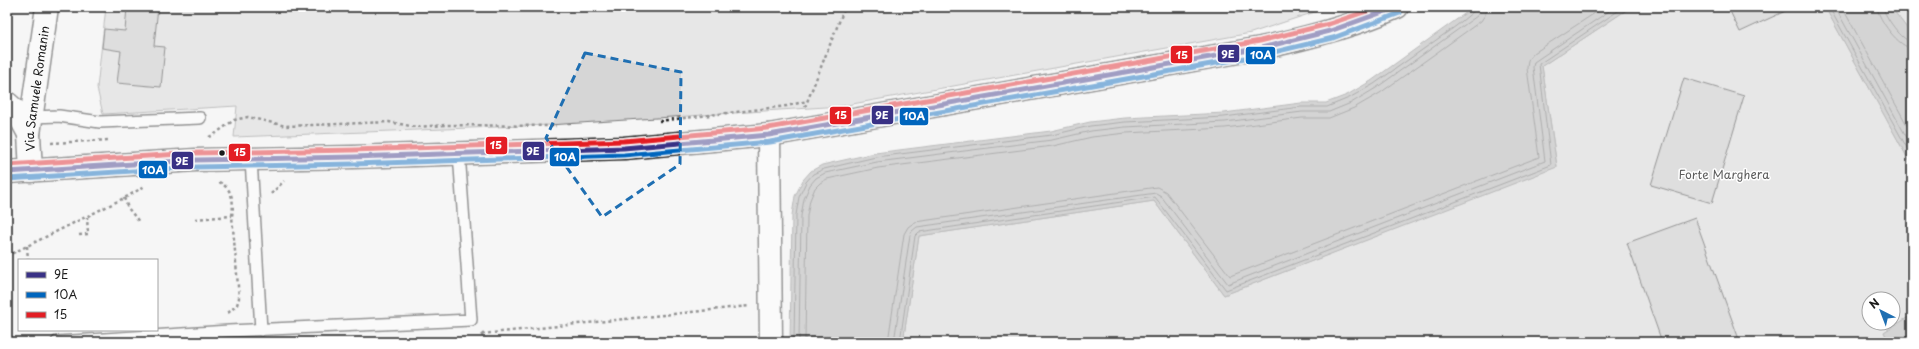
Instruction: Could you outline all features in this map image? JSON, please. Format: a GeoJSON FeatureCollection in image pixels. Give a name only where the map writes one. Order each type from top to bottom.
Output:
{"type":"FeatureCollection","features":[{"type":"Feature","properties":{"kind":"street","name":"Via Samuele Romanin"},"geometry":{"type":"LineString","coordinates":[[31,171],[30,132],[47,7]]}},
{"type":"Feature","properties":{"kind":"street"},"geometry":{"type":"LineString","coordinates":[[7,172],[196,160],[624,148],[769,134],[1304,39],[1373,18],[1397,7]]}},
{"type":"Feature","properties":{"kind":"street"},"geometry":{"type":"LineString","coordinates":[[7,103],[17,112],[30,132]]}},
{"type":"Feature","properties":{"kind":"street"},"geometry":{"type":"LineString","coordinates":[[769,134],[772,342]]}},
{"type":"Feature","properties":{"kind":"lane"},"geometry":{"type":"LineString","coordinates":[[30,132],[59,116],[100,122],[200,118]]}},
{"type":"Feature","properties":{"kind":"lane"},"geometry":{"type":"LineString","coordinates":[[57,342],[471,320],[459,153]]}},
{"type":"Feature","properties":{"kind":"lane"},"geometry":{"type":"LineString","coordinates":[[251,159],[261,330]]}},
{"type":"Feature","properties":{"kind":"path"},"geometry":{"type":"LineString","coordinates":[[805,108],[845,7]]}},
{"type":"Feature","properties":{"kind":"path"},"geometry":{"type":"LineString","coordinates":[[654,121],[786,106],[807,101]]}},
{"type":"Feature","properties":{"kind":"path"},"geometry":{"type":"LineString","coordinates":[[207,137],[216,134],[234,120],[248,116],[286,126],[389,122],[416,127],[445,125],[561,126]]}},
{"type":"Feature","properties":{"kind":"path"},"geometry":{"type":"LineString","coordinates":[[30,132],[113,140]]}},
{"type":"Feature","properties":{"kind":"path"},"geometry":{"type":"LineString","coordinates":[[214,182],[224,185],[230,191],[234,205],[232,216],[239,298],[237,305],[229,313],[224,314]]}},
{"type":"Feature","properties":{"kind":"path"},"geometry":{"type":"LineString","coordinates":[[7,256],[124,198],[147,184]]}},
{"type":"Feature","properties":{"kind":"path"},"geometry":{"type":"LineString","coordinates":[[124,198],[128,208],[140,223]]}},
{"type":"Feature","properties":{"kind":"path"},"geometry":{"type":"LineString","coordinates":[[195,219],[232,216]]}},
{"type":"Feature","properties":{"kind":"path"},"geometry":{"type":"LineString","coordinates":[[79,235],[88,234],[87,217]]}},
{"type":"Feature","properties":{"kind":"path"},"geometry":{"type":"LineString","coordinates":[[27,246],[28,259]]}},
{"type":"Feature","properties":{"kind":"path"},"geometry":{"type":"LineString","coordinates":[[481,334],[771,304]]}},
{"type":"Feature","properties":{"kind":"highlighted area"},"geometry":{"type":"Polygon","coordinates":[[[585,53],[681,72],[680,164],[602,217],[546,138],[585,53]]]}},
{"type":"Feature","properties":{"kind":"green space"},"geometry":{"type":"Polygon","coordinates":[[[106,7],[1330,7],[1251,33],[841,106],[549,125],[234,137],[237,106],[103,114],[97,88],[106,7]]]}},
{"type":"Feature","properties":{"kind":"green space","name":"Forte Marghera"},"geometry":{"type":"Polygon","coordinates":[[[1631,7],[1825,7],[1912,166],[1912,315],[1901,322],[1901,291],[1861,291],[1861,331],[1886,331],[1884,332],[1889,342],[903,342],[919,236],[1154,201],[1224,295],[1557,166],[1542,66],[1631,7]]]}},
{"type":"Feature","properties":{"kind":"green space"},"geometry":{"type":"Polygon","coordinates":[[[1891,7],[1912,7],[1912,35],[1891,7]]]}},
{"type":"Feature","properties":{"kind":"water"},"geometry":{"type":"Polygon","coordinates":[[[1474,7],[1631,7],[1542,66],[1557,167],[1224,295],[1154,201],[919,236],[903,342],[790,342],[792,215],[795,196],[803,180],[811,171],[822,165],[875,153],[1051,131],[1090,122],[1125,118],[1224,113],[1301,103],[1326,103],[1347,95],[1371,81],[1474,7]]]}},
{"type":"Feature","properties":{"kind":"water"},"geometry":{"type":"Polygon","coordinates":[[[1825,7],[1891,7],[1912,35],[1912,166],[1825,7]]]}},
{"type":"Feature","properties":{"kind":"water"},"geometry":{"type":"Polygon","coordinates":[[[1912,315],[1912,342],[1889,342],[1884,332],[1901,331],[1901,322],[1912,315]]]}},
{"type":"Feature","properties":{"kind":"building"},"geometry":{"type":"Polygon","coordinates":[[[127,7],[158,7],[154,46],[165,47],[161,87],[117,83],[121,51],[102,48],[104,29],[125,31],[127,7]]]}},
{"type":"Feature","properties":{"kind":"building"},"geometry":{"type":"Polygon","coordinates":[[[1728,7],[1794,7],[1740,32],[1728,7]]]}},
{"type":"Feature","properties":{"kind":"building"},"geometry":{"type":"Polygon","coordinates":[[[1684,78],[1744,96],[1712,203],[1651,185],[1684,78]]]}},
{"type":"Feature","properties":{"kind":"building"},"geometry":{"type":"Polygon","coordinates":[[[1695,218],[1740,342],[1662,342],[1627,243],[1695,218]]]}},
{"type":"Feature","properties":{"kind":"transit line","name":"15"},"geometry":{"type":"LineString","coordinates":[[7,165],[196,153],[353,150],[624,141],[768,128],[1260,41],[1329,24],[1379,7]]}},
{"type":"Feature","properties":{"kind":"transit line","name":"9E"},"geometry":{"type":"LineString","coordinates":[[7,172],[196,160],[353,157],[624,148],[769,135],[1261,48],[1330,31],[1397,7]]}},
{"type":"Feature","properties":{"kind":"transit line","name":"10A"},"geometry":{"type":"LineString","coordinates":[[7,179],[196,167],[353,164],[624,155],[770,142],[1262,55],[1333,38],[1400,13]]}}]}
